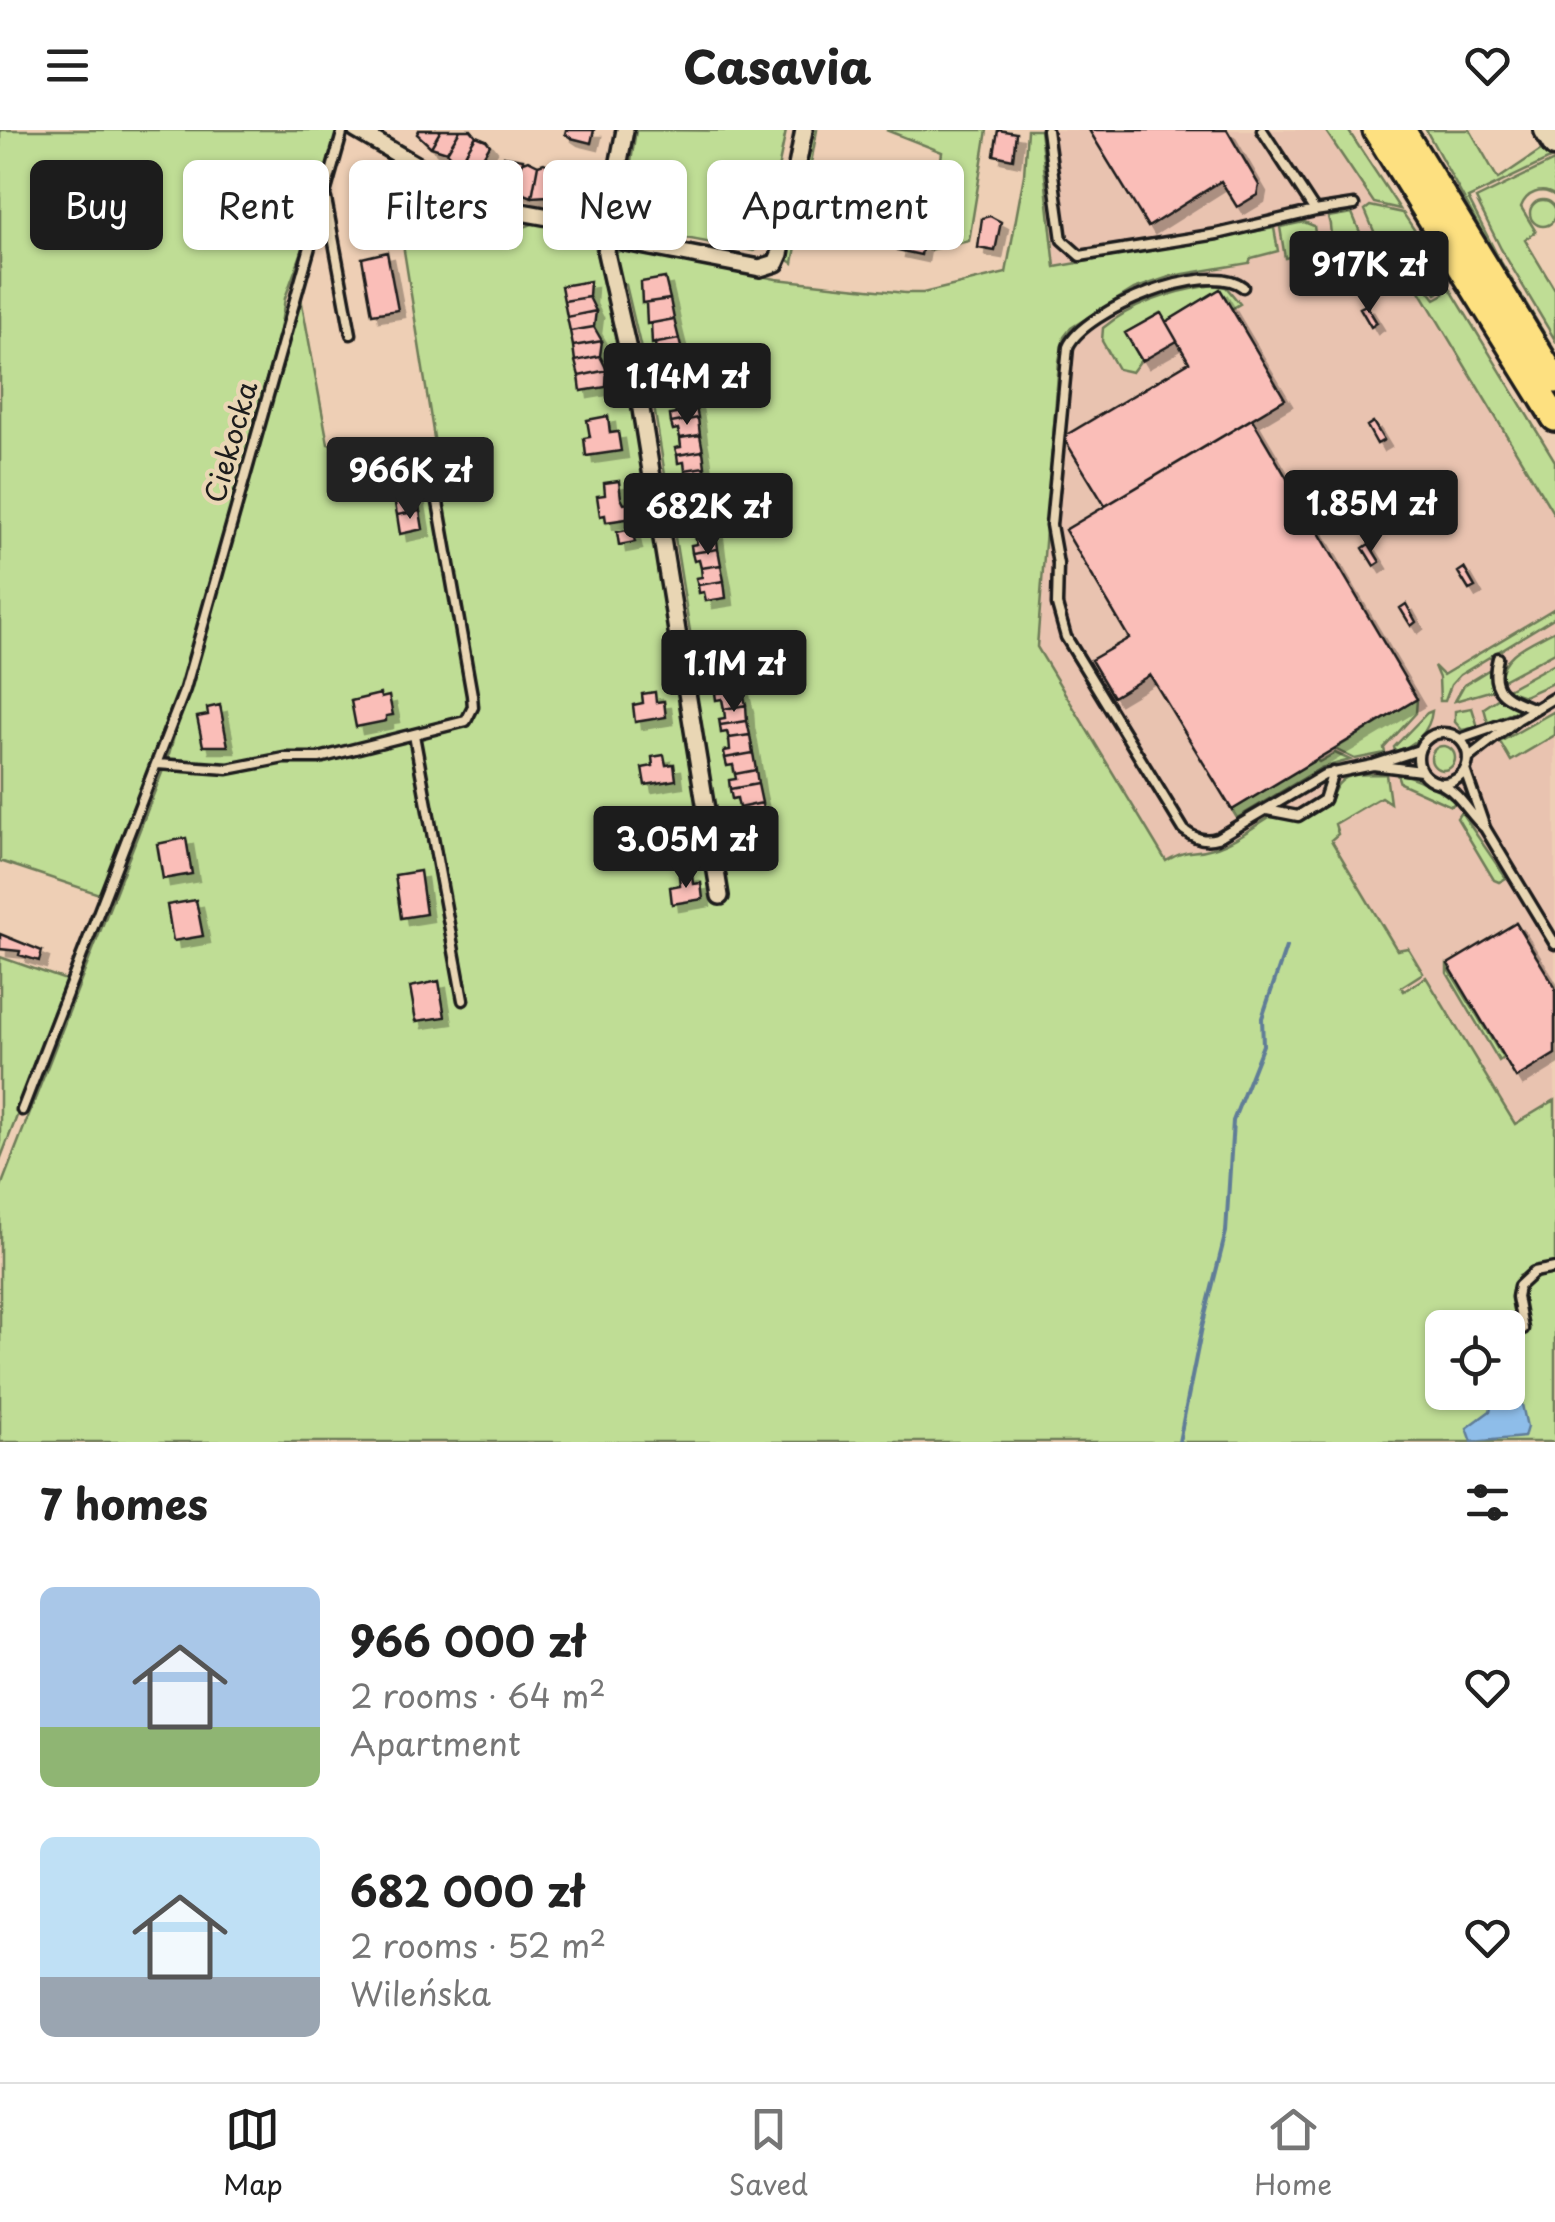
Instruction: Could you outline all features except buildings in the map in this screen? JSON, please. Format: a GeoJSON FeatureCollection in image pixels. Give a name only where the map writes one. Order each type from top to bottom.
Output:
{"type":"FeatureCollection","features":[{"type":"Feature","properties":{"kind":"main road"},"geometry":{"type":"LineString","coordinates":[[1376,130],[1555,418]]}},
{"type":"Feature","properties":{"kind":"main road"},"geometry":{"type":"LineString","coordinates":[[1402,130],[1555,380]]}},
{"type":"Feature","properties":{"kind":"main road"},"geometry":{"type":"LineString","coordinates":[[1413,130],[1436,184]]}},
{"type":"Feature","properties":{"kind":"street"},"geometry":{"type":"LineString","coordinates":[[356,130],[473,198],[498,208],[543,216]]}},
{"type":"Feature","properties":{"kind":"street"},"geometry":{"type":"LineString","coordinates":[[618,160],[624,130]]}},
{"type":"Feature","properties":{"kind":"street"},"geometry":{"type":"LineString","coordinates":[[665,250],[760,268],[776,263],[804,130]]}},
{"type":"Feature","properties":{"kind":"street"},"geometry":{"type":"LineString","coordinates":[[1546,130],[1555,145]]}},
{"type":"Feature","properties":{"kind":"street"},"geometry":{"type":"LineString","coordinates":[[606,250],[640,404],[720,896]]}},
{"type":"Feature","properties":{"kind":"lane","name":"Ciekocka"},"geometry":{"type":"LineString","coordinates":[[329,184],[343,130]]}},
{"type":"Feature","properties":{"kind":"lane"},"geometry":{"type":"LineString","coordinates":[[1047,130],[1062,240],[1080,256],[1217,234],[1315,210],[1354,205]]}},
{"type":"Feature","properties":{"kind":"lane"},"geometry":{"type":"LineString","coordinates":[[1262,130],[1315,210]]}},
{"type":"Feature","properties":{"kind":"lane"},"geometry":{"type":"LineString","coordinates":[[329,211],[352,334]]}},
{"type":"Feature","properties":{"kind":"lane","name":"Ciekocka"},"geometry":{"type":"LineString","coordinates":[[22,1110],[190,674],[310,250]]}},
{"type":"Feature","properties":{"kind":"lane"},"geometry":{"type":"LineString","coordinates":[[1244,287],[1226,277],[1188,281],[1118,308],[1072,338],[1062,399],[1051,525],[1058,564],[1057,606],[1066,637],[1184,830],[1192,836],[1210,840],[1333,772],[1373,765],[1419,750]]}},
{"type":"Feature","properties":{"kind":"lane"},"geometry":{"type":"LineString","coordinates":[[157,764],[228,769],[284,758],[336,755],[466,722],[473,708],[429,451]]}},
{"type":"Feature","properties":{"kind":"lane"},"geometry":{"type":"LineString","coordinates":[[1498,658],[1494,674],[1499,690],[1511,700],[1535,709]]}},
{"type":"Feature","properties":{"kind":"lane"},"geometry":{"type":"LineString","coordinates":[[1468,758],[1518,719],[1555,697]]}},
{"type":"Feature","properties":{"kind":"lane"},"geometry":{"type":"LineString","coordinates":[[1422,771],[1419,750],[1424,741],[1438,733],[1460,738],[1518,719]]}},
{"type":"Feature","properties":{"kind":"lane"},"geometry":{"type":"LineString","coordinates":[[414,736],[463,1000]]}},
{"type":"Feature","properties":{"kind":"lane"},"geometry":{"type":"LineString","coordinates":[[1440,783],[1456,780],[1465,770],[1468,758],[1460,738]]}},
{"type":"Feature","properties":{"kind":"lane"},"geometry":{"type":"LineString","coordinates":[[1373,765],[1422,771],[1450,788],[1485,828]]}},
{"type":"Feature","properties":{"kind":"lane"},"geometry":{"type":"LineString","coordinates":[[1465,770],[1485,828],[1555,944]]}},
{"type":"Feature","properties":{"kind":"lane"},"geometry":{"type":"LineString","coordinates":[[1266,810],[1298,816],[1324,800],[1333,772]]}},
{"type":"Feature","properties":{"kind":"lane"},"geometry":{"type":"LineString","coordinates":[[1520,1310],[1518,1286],[1534,1272],[1555,1268]]}},
{"type":"Feature","properties":{"kind":"shaded area"},"geometry":{"type":"Polygon","coordinates":[[[1034,130],[1348,130],[1419,237],[1555,461],[1555,1111],[1507,1139],[1331,840],[1144,880],[1012,659],[1034,130]]]}},
{"type":"Feature","properties":{"kind":"green space"},"geometry":{"type":"Polygon","coordinates":[[[0,130],[339,130],[329,165],[329,160],[183,160],[183,250],[303,250],[285,298],[280,331],[218,565],[181,683],[102,895],[0,861],[0,130]]]}},
{"type":"Feature","properties":{"kind":"green space"},"geometry":{"type":"Polygon","coordinates":[[[636,130],[786,131],[780,160],[707,160],[707,242],[687,238],[687,160],[631,160],[636,130]]]}},
{"type":"Feature","properties":{"kind":"green space"},"geometry":{"type":"Polygon","coordinates":[[[812,130],[817,130],[812,160],[806,160],[812,130]]]}},
{"type":"Feature","properties":{"kind":"green space"},"geometry":{"type":"Polygon","coordinates":[[[886,130],[987,130],[969,241],[964,242],[964,160],[941,160],[942,152],[886,130]]]}},
{"type":"Feature","properties":{"kind":"green space"},"geometry":{"type":"Polygon","coordinates":[[[1027,130],[1040,130],[1055,267],[1274,228],[1278,251],[1251,258],[1249,263],[1172,276],[1134,289],[1071,328],[1064,337],[1037,647],[1166,861],[1221,845],[1271,816],[1298,821],[1330,802],[1338,784],[1350,776],[1386,774],[1390,803],[1381,797],[1335,824],[1338,834],[1331,840],[1397,950],[1408,948],[1423,973],[1401,987],[1404,991],[1426,977],[1515,1124],[1555,1100],[1555,1264],[1519,1276],[1513,1295],[1516,1310],[1425,1310],[1425,1410],[1525,1410],[1528,1331],[1524,1292],[1533,1281],[1555,1271],[1555,1442],[0,1442],[0,1189],[168,757],[301,298],[328,444],[368,455],[435,444],[404,250],[523,250],[523,227],[543,220],[543,250],[596,250],[629,393],[675,660],[693,650],[653,400],[626,285],[620,286],[614,254],[631,250],[776,279],[905,293],[923,293],[1006,273],[1024,175],[1027,130]]]}},
{"type":"Feature","properties":{"kind":"green space"},"geometry":{"type":"Polygon","coordinates":[[[1325,130],[1348,130],[1400,209],[1374,203],[1325,130]]]}},
{"type":"Feature","properties":{"kind":"green space"},"geometry":{"type":"Polygon","coordinates":[[[1426,130],[1470,130],[1498,179],[1541,150],[1550,159],[1468,198],[1498,257],[1555,351],[1555,364],[1426,130]]]}},
{"type":"Feature","properties":{"kind":"green space"},"geometry":{"type":"Polygon","coordinates":[[[1554,161],[1555,196],[1535,192],[1521,207],[1536,232],[1525,240],[1555,290],[1555,340],[1476,199],[1554,161]]]}},
{"type":"Feature","properties":{"kind":"green space"},"geometry":{"type":"Polygon","coordinates":[[[1543,200],[1552,204],[1556,213],[1552,222],[1543,226],[1534,222],[1530,213],[1534,204],[1543,200]]]}},
{"type":"Feature","properties":{"kind":"green space"},"geometry":{"type":"Polygon","coordinates":[[[1370,206],[1403,213],[1419,237],[1402,251],[1406,261],[1403,263],[1390,242],[1378,241],[1365,210],[1370,206]]]}},
{"type":"Feature","properties":{"kind":"green space"},"geometry":{"type":"Polygon","coordinates":[[[1352,213],[1364,242],[1363,249],[1355,255],[1349,247],[1313,269],[1317,278],[1313,280],[1311,265],[1330,238],[1328,217],[1352,213]]]}},
{"type":"Feature","properties":{"kind":"green space"},"geometry":{"type":"Polygon","coordinates":[[[1304,222],[1314,226],[1316,241],[1285,258],[1280,227],[1304,222]]]}},
{"type":"Feature","properties":{"kind":"green space"},"geometry":{"type":"Polygon","coordinates":[[[1421,241],[1420,251],[1439,292],[1436,294],[1407,253],[1421,241]]]}},
{"type":"Feature","properties":{"kind":"green space"},"geometry":{"type":"Polygon","coordinates":[[[1426,249],[1555,461],[1555,516],[1405,266],[1408,264],[1435,299],[1444,294],[1426,249]]]}},
{"type":"Feature","properties":{"kind":"green space"},"geometry":{"type":"Polygon","coordinates":[[[789,250],[795,250],[793,263],[787,259],[789,250]]]}},
{"type":"Feature","properties":{"kind":"green space"},"geometry":{"type":"Polygon","coordinates":[[[1213,285],[1226,287],[1240,304],[1231,309],[1219,290],[1166,322],[1160,313],[1126,333],[1141,360],[1132,372],[1118,369],[1102,341],[1103,328],[1155,299],[1213,285]]]}},
{"type":"Feature","properties":{"kind":"green space"},"geometry":{"type":"Polygon","coordinates":[[[1555,608],[1555,617],[1460,675],[1445,701],[1440,701],[1434,666],[1443,675],[1555,608]]]}},
{"type":"Feature","properties":{"kind":"green space"},"geometry":{"type":"Polygon","coordinates":[[[1555,630],[1555,652],[1501,681],[1502,671],[1512,656],[1555,630]]]}},
{"type":"Feature","properties":{"kind":"green space"},"geometry":{"type":"Polygon","coordinates":[[[1555,663],[1555,682],[1524,696],[1506,690],[1555,663]]]}},
{"type":"Feature","properties":{"kind":"green space"},"geometry":{"type":"Polygon","coordinates":[[[1490,669],[1493,690],[1455,701],[1464,685],[1490,669]]]}},
{"type":"Feature","properties":{"kind":"green space"},"geometry":{"type":"Polygon","coordinates":[[[1499,698],[1524,708],[1488,723],[1484,708],[1499,698]]]}},
{"type":"Feature","properties":{"kind":"green space"},"geometry":{"type":"Polygon","coordinates":[[[1417,699],[1416,713],[1384,748],[1385,753],[1355,759],[1335,749],[1417,699]]]}},
{"type":"Feature","properties":{"kind":"green space"},"geometry":{"type":"Polygon","coordinates":[[[1472,708],[1478,727],[1462,730],[1455,722],[1455,711],[1472,708]]]}},
{"type":"Feature","properties":{"kind":"green space"},"geometry":{"type":"Polygon","coordinates":[[[1432,711],[1420,737],[1395,751],[1394,747],[1432,711]]]}},
{"type":"Feature","properties":{"kind":"green space"},"geometry":{"type":"Polygon","coordinates":[[[1555,711],[1555,735],[1511,761],[1500,742],[1555,711]]]}},
{"type":"Feature","properties":{"kind":"green space"},"geometry":{"type":"Polygon","coordinates":[[[1443,746],[1455,758],[1443,770],[1431,758],[1443,746]]]}},
{"type":"Feature","properties":{"kind":"green space"},"geometry":{"type":"Polygon","coordinates":[[[1335,753],[1350,760],[1321,768],[1237,818],[1232,810],[1316,760],[1335,753]]]}},
{"type":"Feature","properties":{"kind":"green space"},"geometry":{"type":"Polygon","coordinates":[[[1397,774],[1428,784],[1455,803],[1451,806],[1400,783],[1397,774]]]}},
{"type":"Feature","properties":{"kind":"green space"},"geometry":{"type":"Polygon","coordinates":[[[1461,812],[1506,878],[1494,880],[1457,818],[1461,812]]]}},
{"type":"Feature","properties":{"kind":"green space"},"geometry":{"type":"Polygon","coordinates":[[[0,957],[69,981],[0,1160],[0,957]]]}},
{"type":"Feature","properties":{"kind":"green space"},"geometry":{"type":"Polygon","coordinates":[[[1447,966],[1503,1058],[1499,1061],[1447,973],[1447,966]]]}},
{"type":"Feature","properties":{"kind":"water"},"geometry":{"type":"Polygon","coordinates":[[[1523,1410],[1527,1427],[1524,1437],[1472,1442],[1467,1428],[1490,1411],[1523,1410]]]}},
{"type":"Feature","properties":{"kind":"waterway"},"geometry":{"type":"LineString","coordinates":[[1179,1442],[1226,1232],[1233,1121],[1263,1045],[1262,1018],[1286,947]]}}]}
